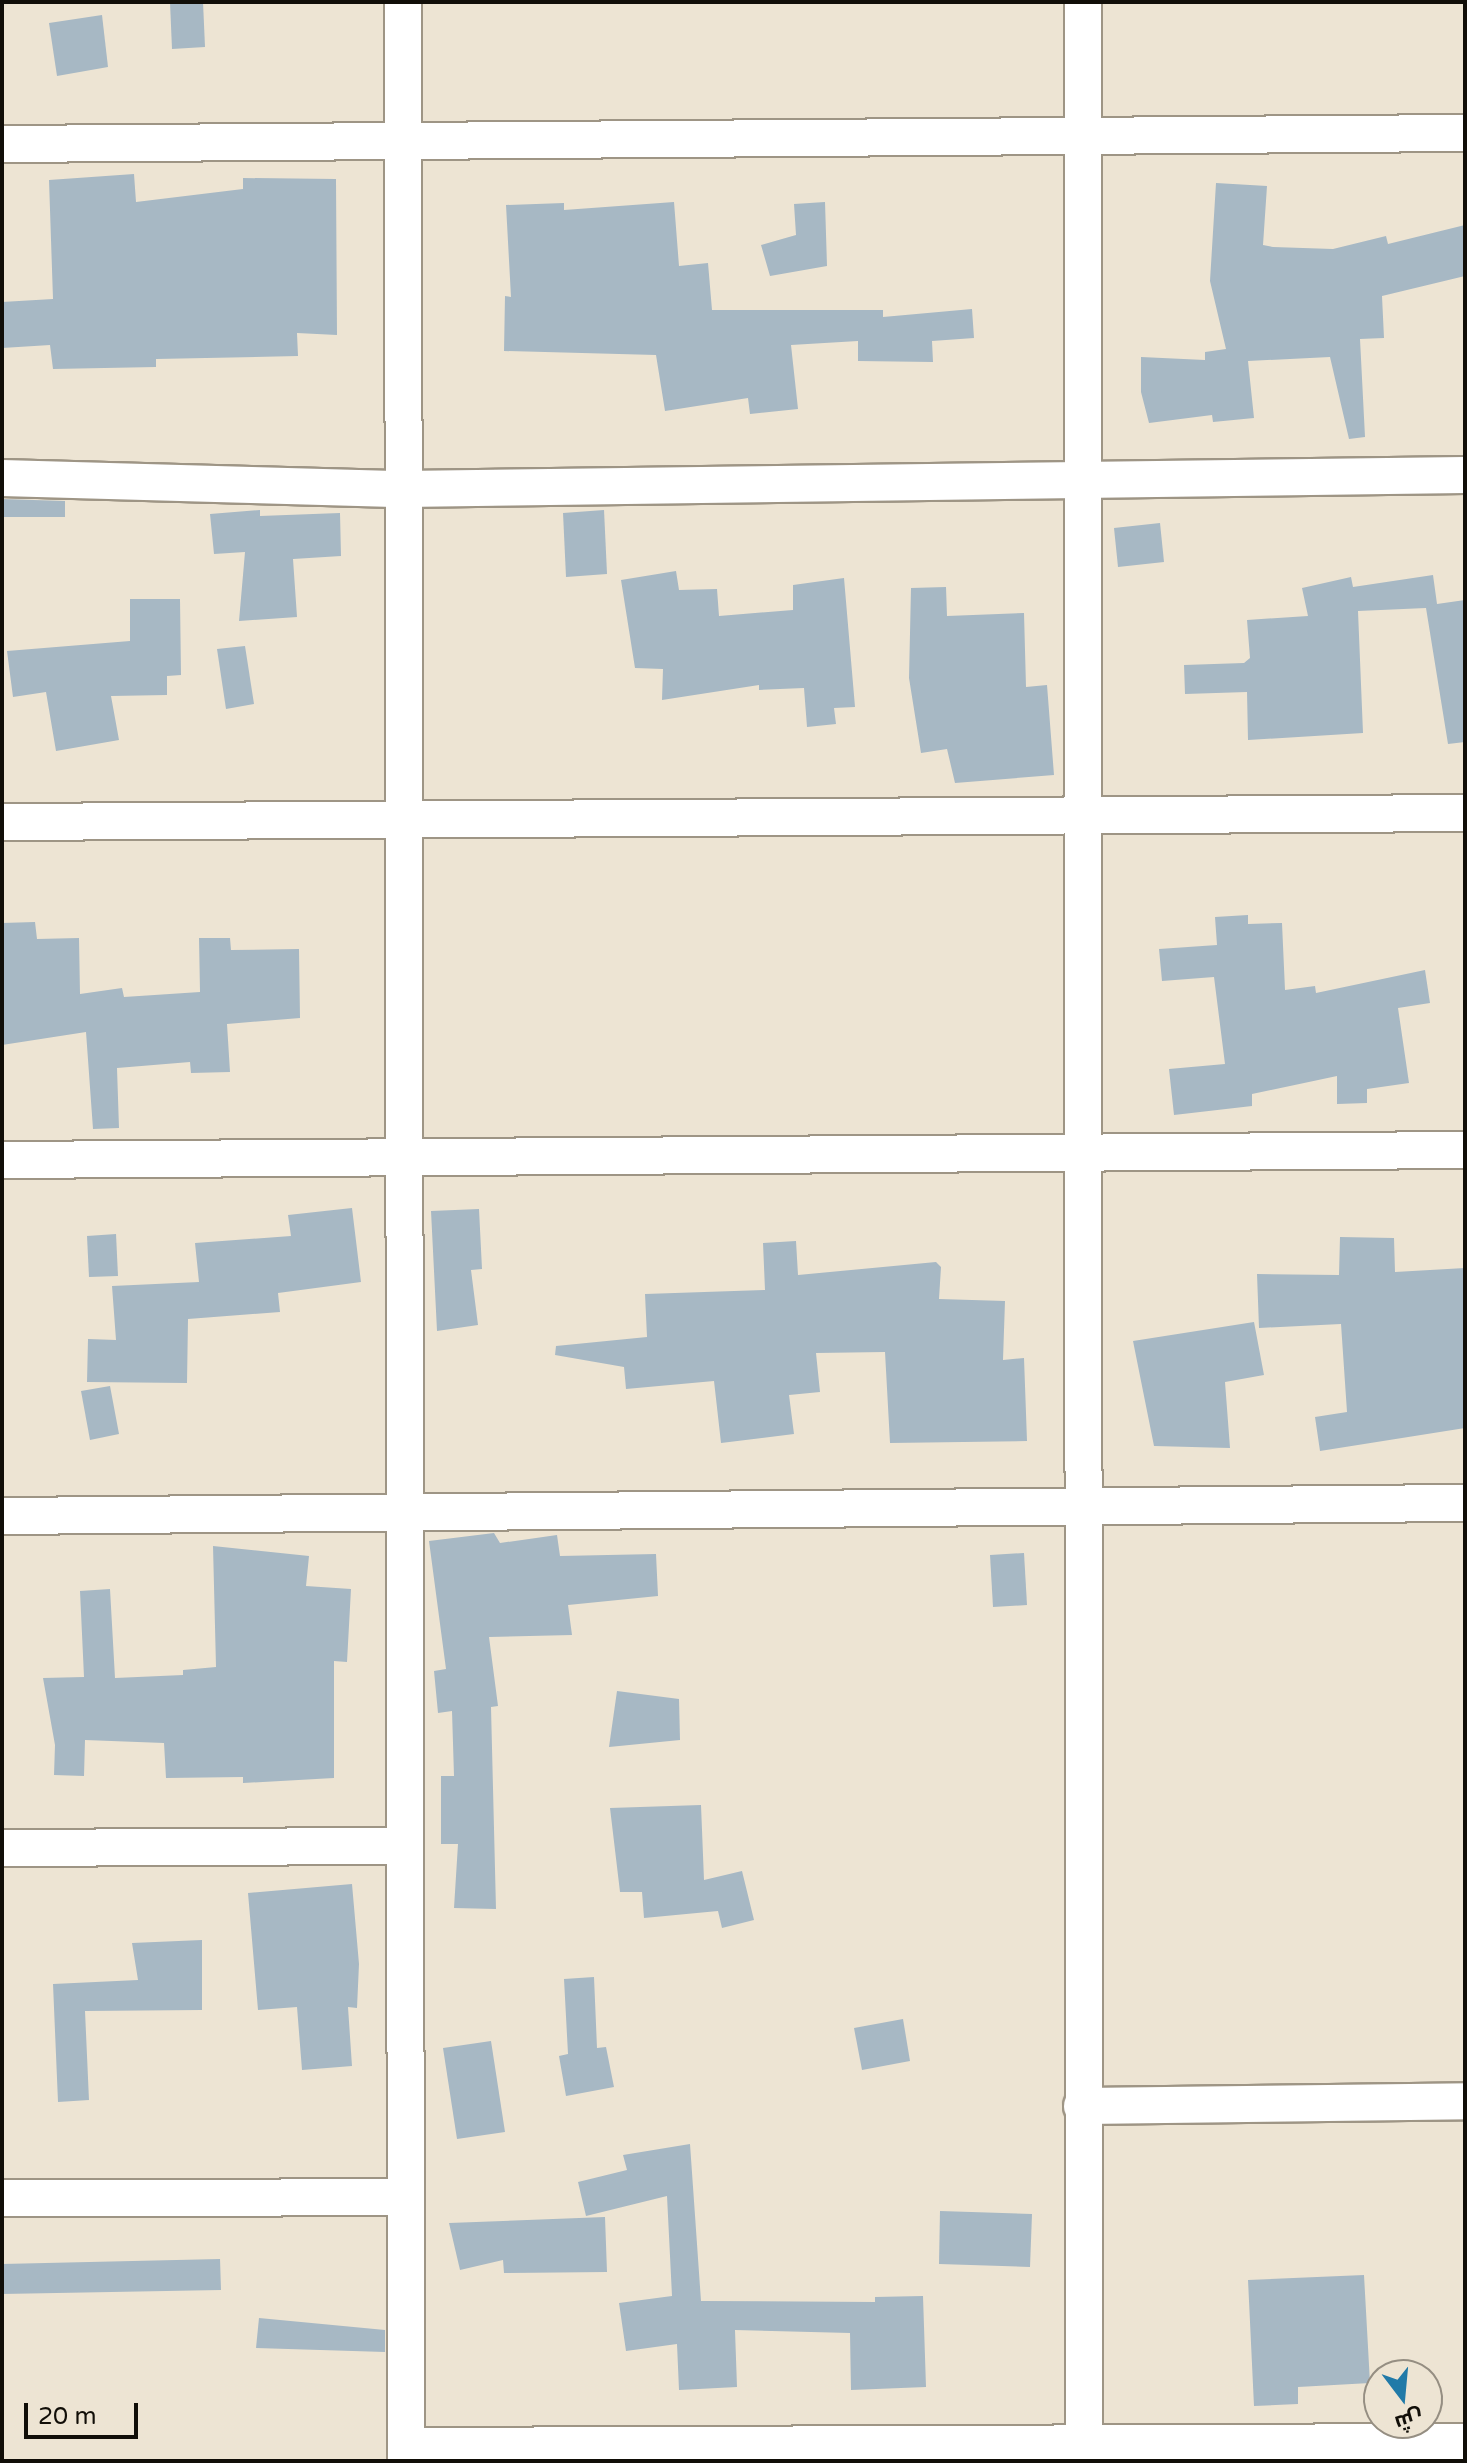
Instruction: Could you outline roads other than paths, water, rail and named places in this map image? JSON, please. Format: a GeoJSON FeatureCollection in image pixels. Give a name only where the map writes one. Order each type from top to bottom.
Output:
{"type":"FeatureCollection","features":[{"type":"Feature","properties":{"kind":"street"},"geometry":{"type":"LineString","coordinates":[[403,2],[402,1512],[406,2454],[1084,2452],[1465,2442]]}},
{"type":"Feature","properties":{"kind":"street"},"geometry":{"type":"LineString","coordinates":[[1083,2],[1080,1506],[1084,2452]]}},
{"type":"Feature","properties":{"kind":"street"},"geometry":{"type":"LineString","coordinates":[[2,144],[1465,133]]}},
{"type":"Feature","properties":{"kind":"street"},"geometry":{"type":"LineString","coordinates":[[2,478],[403,489],[1465,475]]}},
{"type":"Feature","properties":{"kind":"street"},"geometry":{"type":"LineString","coordinates":[[2,822],[1465,813]]}},
{"type":"Feature","properties":{"kind":"street"},"geometry":{"type":"LineString","coordinates":[[2,1160],[1465,1150]]}},
{"type":"Feature","properties":{"kind":"street"},"geometry":{"type":"LineString","coordinates":[[2,1516],[1465,1503]]}},
{"type":"Feature","properties":{"kind":"street"},"geometry":{"type":"LineString","coordinates":[[2,1848],[403,1846]]}},
{"type":"Feature","properties":{"kind":"street"},"geometry":{"type":"LineString","coordinates":[[1082,2106],[1465,2101]]}},
{"type":"Feature","properties":{"kind":"street"},"geometry":{"type":"LineString","coordinates":[[2,2198],[405,2197]]}}]}
